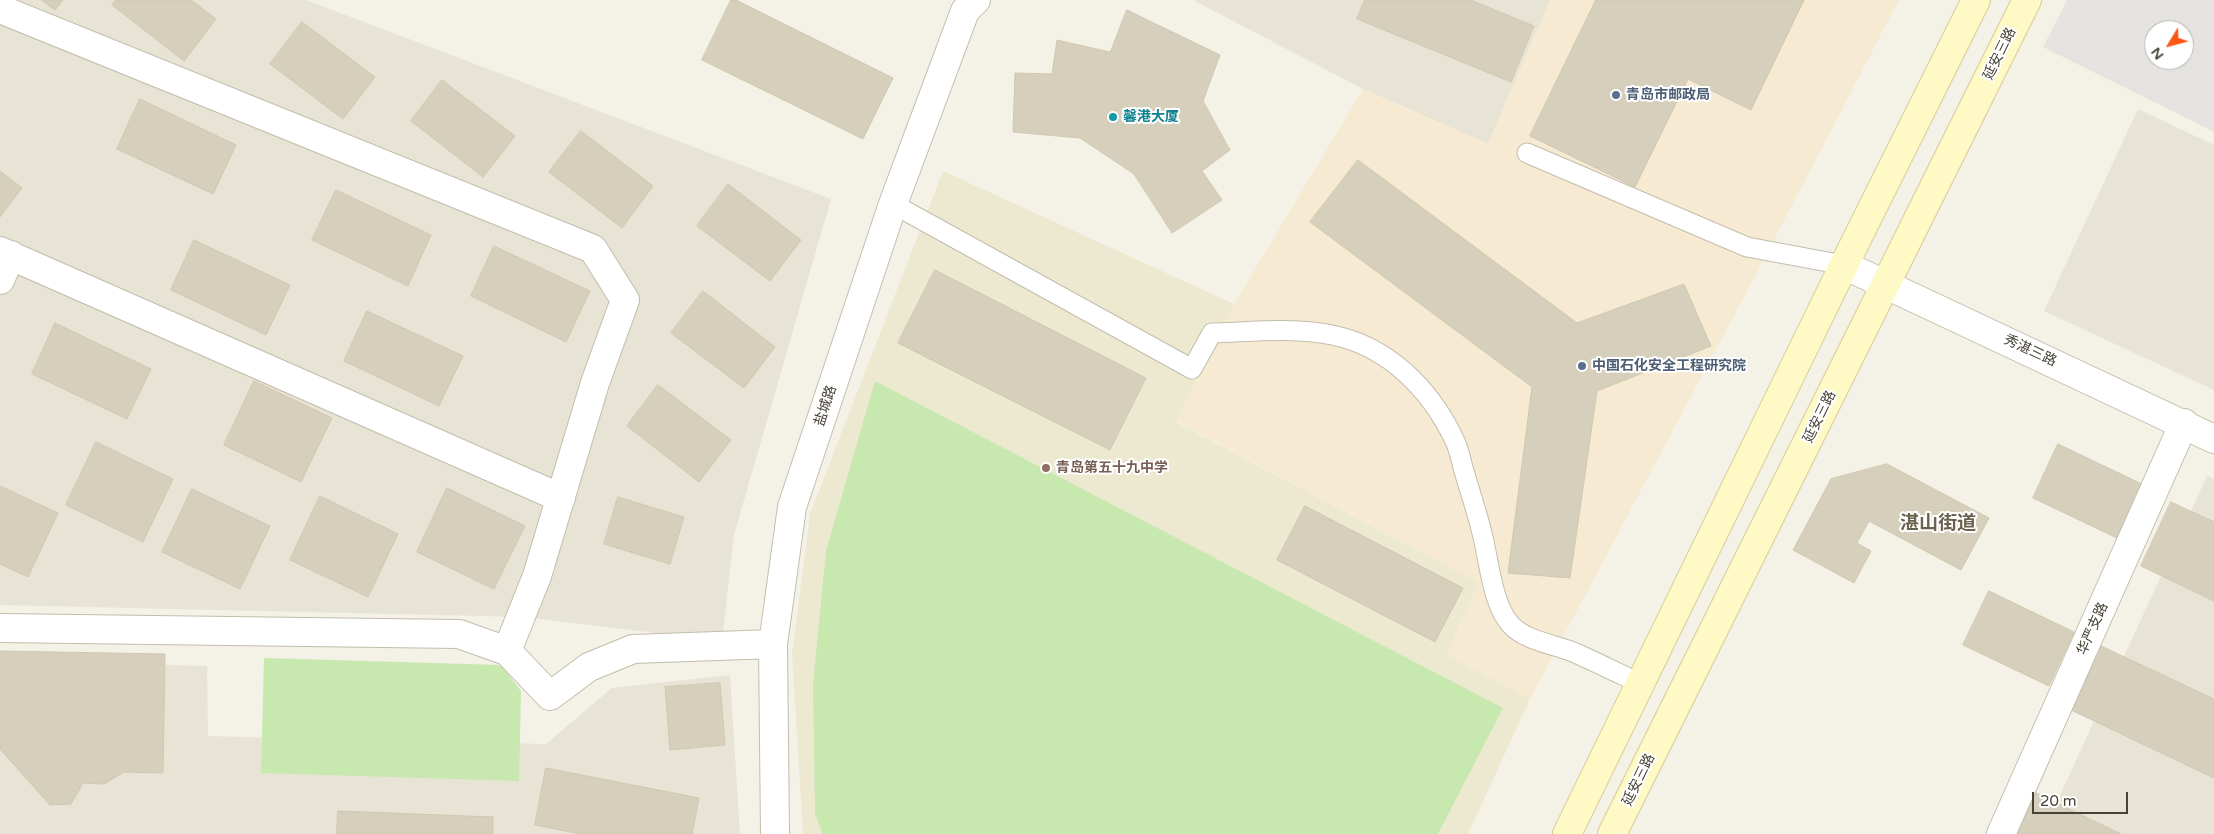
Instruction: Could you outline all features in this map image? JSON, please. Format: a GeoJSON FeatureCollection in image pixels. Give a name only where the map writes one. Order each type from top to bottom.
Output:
{"type":"FeatureCollection","features":[{"type":"Feature","properties":{"kind":"main road"},"geometry":{"type":"LineString","coordinates":[[1567,834],[1844,265],[1976,0]]}},
{"type":"Feature","properties":{"kind":"main road","name":"延安三路"},"geometry":{"type":"LineString","coordinates":[[1612,834],[2027,0]]}},
{"type":"Feature","properties":{"kind":"street","name":"盐城路"},"geometry":{"type":"LineString","coordinates":[[775,834],[773,644],[792,507],[893,204],[965,11],[976,0]]}},
{"type":"Feature","properties":{"kind":"street"},"geometry":{"type":"LineString","coordinates":[[0,9],[593,249],[625,300],[595,382],[537,576],[507,651]]}},
{"type":"Feature","properties":{"kind":"street"},"geometry":{"type":"LineString","coordinates":[[0,280],[5,253],[560,498]]}},
{"type":"Feature","properties":{"kind":"street","name":"秀湛三路"},"geometry":{"type":"LineString","coordinates":[[1844,265],[2184,423],[2214,439]]}},
{"type":"Feature","properties":{"kind":"street","name":"华严支路"},"geometry":{"type":"LineString","coordinates":[[2001,834],[2184,423]]}},
{"type":"Feature","properties":{"kind":"street"},"geometry":{"type":"LineString","coordinates":[[0,628],[459,634],[507,651],[550,696],[589,666],[633,648],[773,644]]}},
{"type":"Feature","properties":{"kind":"lane"},"geometry":{"type":"LineString","coordinates":[[1526,153],[1747,246],[1844,265]]}},
{"type":"Feature","properties":{"kind":"lane"},"geometry":{"type":"LineString","coordinates":[[893,204],[1192,369],[1212,333],[1287,330],[1332,335],[1359,344],[1391,361],[1418,382],[1436,407],[1455,440],[1482,533],[1494,588],[1504,617],[1512,627],[1522,634],[1572,652],[1641,684]]}},
{"type":"Feature","properties":{"kind":"shaded area"},"geometry":{"type":"Polygon","coordinates":[[[0,0],[306,0],[831,199],[734,535],[722,641],[523,617],[0,605],[0,0]]]}},
{"type":"Feature","properties":{"kind":"shaded area"},"geometry":{"type":"Polygon","coordinates":[[[1193,0],[1550,0],[1488,144],[1363,89],[1193,0]]]}},
{"type":"Feature","properties":{"kind":"shaded area"},"geometry":{"type":"Polygon","coordinates":[[[1550,0],[1899,0],[1762,263],[1530,699],[1445,654],[1479,583],[1176,421],[1234,304],[1363,89],[1488,144],[1550,0]]]}},
{"type":"Feature","properties":{"kind":"shaded area"},"geometry":{"type":"Polygon","coordinates":[[[2067,0],[2214,0],[2214,132],[2043,47],[2067,0]]]}},
{"type":"Feature","properties":{"kind":"shaded area"},"geometry":{"type":"Polygon","coordinates":[[[2138,109],[2214,145],[2214,390],[2044,311],[2138,109]]]}},
{"type":"Feature","properties":{"kind":"shaded area","name":"青岛第五十九中学"},"geometry":{"type":"Polygon","coordinates":[[[943,171],[1234,304],[1176,422],[1479,583],[1446,654],[1530,699],[1468,834],[803,834],[792,654],[810,514],[943,171]]]}},
{"type":"Feature","properties":{"kind":"shaded area"},"geometry":{"type":"Polygon","coordinates":[[[2207,476],[2214,479],[2214,834],[2042,834],[2207,476]]]}},
{"type":"Feature","properties":{"kind":"shaded area"},"geometry":{"type":"Polygon","coordinates":[[[0,660],[207,666],[208,736],[546,744],[612,688],[730,675],[740,834],[0,834],[0,660]]]}},
{"type":"Feature","properties":{"kind":"green space","name":"青岛第五十九中学"},"geometry":{"type":"Polygon","coordinates":[[[875,381],[1503,708],[1438,834],[823,834],[815,814],[813,684],[826,551],[875,381]]]}},
{"type":"Feature","properties":{"kind":"green space"},"geometry":{"type":"Polygon","coordinates":[[[264,658],[501,665],[521,691],[519,781],[261,773],[264,658]]]}},
{"type":"Feature","properties":{"kind":"building"},"geometry":{"type":"Polygon","coordinates":[[[42,0],[63,0],[55,10],[42,0]]]}},
{"type":"Feature","properties":{"kind":"building"},"geometry":{"type":"Polygon","coordinates":[[[116,0],[191,0],[216,19],[184,61],[112,5],[116,0]]]}},
{"type":"Feature","properties":{"kind":"building"},"geometry":{"type":"Polygon","coordinates":[[[731,0],[736,0],[893,78],[863,139],[702,60],[731,0]]]}},
{"type":"Feature","properties":{"kind":"building"},"geometry":{"type":"Polygon","coordinates":[[[1365,0],[1471,0],[1534,26],[1511,82],[1357,19],[1365,0]]]}},
{"type":"Feature","properties":{"kind":"building","name":"青岛市邮政局"},"geometry":{"type":"Polygon","coordinates":[[[1596,0],[1804,0],[1751,110],[1688,79],[1635,187],[1530,136],[1596,0]]]}},
{"type":"Feature","properties":{"kind":"building","name":"馨港大厦"},"geometry":{"type":"Polygon","coordinates":[[[1127,10],[1220,55],[1203,101],[1230,150],[1202,171],[1222,200],[1172,233],[1134,174],[1080,138],[1013,132],[1015,73],[1052,74],[1057,40],[1110,52],[1127,10]]]}},
{"type":"Feature","properties":{"kind":"building"},"geometry":{"type":"Polygon","coordinates":[[[302,22],[375,77],[343,119],[270,64],[302,22]]]}},
{"type":"Feature","properties":{"kind":"building"},"geometry":{"type":"Polygon","coordinates":[[[442,80],[515,136],[483,177],[411,121],[442,80]]]}},
{"type":"Feature","properties":{"kind":"building"},"geometry":{"type":"Polygon","coordinates":[[[140,99],[236,145],[213,194],[117,149],[140,99]]]}},
{"type":"Feature","properties":{"kind":"building"},"geometry":{"type":"Polygon","coordinates":[[[581,131],[653,186],[622,228],[549,172],[581,131]]]}},
{"type":"Feature","properties":{"kind":"building","name":"中国石化安全工程研究院"},"geometry":{"type":"Polygon","coordinates":[[[1358,160],[1577,323],[1684,284],[1711,346],[1597,391],[1570,578],[1508,573],[1532,387],[1310,222],[1358,160]]]}},
{"type":"Feature","properties":{"kind":"building"},"geometry":{"type":"Polygon","coordinates":[[[0,171],[22,188],[0,217],[0,171]]]}},
{"type":"Feature","properties":{"kind":"building"},"geometry":{"type":"Polygon","coordinates":[[[728,184],[801,240],[770,281],[697,226],[728,184]]]}},
{"type":"Feature","properties":{"kind":"building"},"geometry":{"type":"Polygon","coordinates":[[[336,190],[431,235],[408,286],[312,240],[336,190]]]}},
{"type":"Feature","properties":{"kind":"building"},"geometry":{"type":"Polygon","coordinates":[[[194,240],[290,285],[266,335],[171,290],[194,240]]]}},
{"type":"Feature","properties":{"kind":"building"},"geometry":{"type":"Polygon","coordinates":[[[494,246],[590,291],[566,342],[471,296],[494,246]]]}},
{"type":"Feature","properties":{"kind":"building"},"geometry":{"type":"Polygon","coordinates":[[[935,270],[1146,378],[1110,450],[898,343],[935,270]]]}},
{"type":"Feature","properties":{"kind":"building"},"geometry":{"type":"Polygon","coordinates":[[[703,291],[775,347],[744,388],[671,333],[703,291]]]}},
{"type":"Feature","properties":{"kind":"building"},"geometry":{"type":"Polygon","coordinates":[[[367,311],[463,356],[439,406],[344,361],[367,311]]]}},
{"type":"Feature","properties":{"kind":"building"},"geometry":{"type":"Polygon","coordinates":[[[55,323],[151,369],[127,419],[32,374],[55,323]]]}},
{"type":"Feature","properties":{"kind":"building"},"geometry":{"type":"Polygon","coordinates":[[[254,381],[332,418],[301,482],[224,445],[254,381]]]}},
{"type":"Feature","properties":{"kind":"building"},"geometry":{"type":"Polygon","coordinates":[[[658,385],[731,440],[699,482],[627,426],[658,385]]]}},
{"type":"Feature","properties":{"kind":"building"},"geometry":{"type":"Polygon","coordinates":[[[96,442],[173,479],[143,542],[66,505],[96,442]]]}},
{"type":"Feature","properties":{"kind":"building"},"geometry":{"type":"Polygon","coordinates":[[[2058,444],[2144,485],[2119,539],[2033,498],[2058,444]]]}},
{"type":"Feature","properties":{"kind":"building"},"geometry":{"type":"Polygon","coordinates":[[[1887,464],[1989,518],[1961,570],[1869,521],[1857,543],[1871,551],[1854,583],[1793,550],[1831,479],[1887,464]]]}},
{"type":"Feature","properties":{"kind":"building"},"geometry":{"type":"Polygon","coordinates":[[[0,486],[58,513],[28,577],[0,564],[0,486]]]}},
{"type":"Feature","properties":{"kind":"building"},"geometry":{"type":"Polygon","coordinates":[[[447,488],[525,526],[494,589],[417,552],[447,488]]]}},
{"type":"Feature","properties":{"kind":"building"},"geometry":{"type":"Polygon","coordinates":[[[192,489],[270,526],[240,589],[162,552],[192,489]]]}},
{"type":"Feature","properties":{"kind":"building"},"geometry":{"type":"Polygon","coordinates":[[[320,496],[398,534],[368,597],[290,560],[320,496]]]}},
{"type":"Feature","properties":{"kind":"building"},"geometry":{"type":"Polygon","coordinates":[[[618,497],[684,517],[670,564],[604,544],[618,497]]]}},
{"type":"Feature","properties":{"kind":"building"},"geometry":{"type":"Polygon","coordinates":[[[2171,502],[2214,522],[2214,601],[2141,566],[2171,502]]]}},
{"type":"Feature","properties":{"kind":"building"},"geometry":{"type":"Polygon","coordinates":[[[1305,506],[1463,588],[1435,642],[1277,560],[1305,506]]]}},
{"type":"Feature","properties":{"kind":"building"},"geometry":{"type":"Polygon","coordinates":[[[1989,591],[2074,632],[2049,686],[1963,645],[1989,591]]]}},
{"type":"Feature","properties":{"kind":"building"},"geometry":{"type":"Polygon","coordinates":[[[2101,646],[2214,699],[2214,778],[2071,710],[2101,646]]]}},
{"type":"Feature","properties":{"kind":"building"},"geometry":{"type":"Polygon","coordinates":[[[0,651],[165,654],[163,773],[124,772],[104,784],[83,783],[71,804],[50,805],[0,749],[0,651]]]}},
{"type":"Feature","properties":{"kind":"building"},"geometry":{"type":"Polygon","coordinates":[[[720,683],[725,745],[670,750],[665,687],[720,683]]]}},
{"type":"Feature","properties":{"kind":"building"},"geometry":{"type":"Polygon","coordinates":[[[546,768],[699,798],[692,834],[580,834],[535,825],[546,768]]]}},
{"type":"Feature","properties":{"kind":"building"},"geometry":{"type":"Polygon","coordinates":[[[2032,791],[2121,834],[2012,834],[2032,791]]]}},
{"type":"Feature","properties":{"kind":"building"},"geometry":{"type":"Polygon","coordinates":[[[338,811],[493,817],[493,834],[337,834],[338,811]]]}},
{"type":"Feature","properties":{"kind":"place","name":"青岛市邮政局"},"geometry":{"type":"Point","coordinates":[1616,95]}},
{"type":"Feature","properties":{"kind":"place","name":"馨港大厦"},"geometry":{"type":"Point","coordinates":[1113,117]}},
{"type":"Feature","properties":{"kind":"place","name":"中国石化安全工程研究院"},"geometry":{"type":"Point","coordinates":[1582,366]}},
{"type":"Feature","properties":{"kind":"place","name":"青岛第五十九中学"},"geometry":{"type":"Point","coordinates":[1046,468]}},
{"type":"Feature","properties":{"kind":"district","name":"湛山街道"},"geometry":{"type":"Point","coordinates":[1938,524]}}]}
